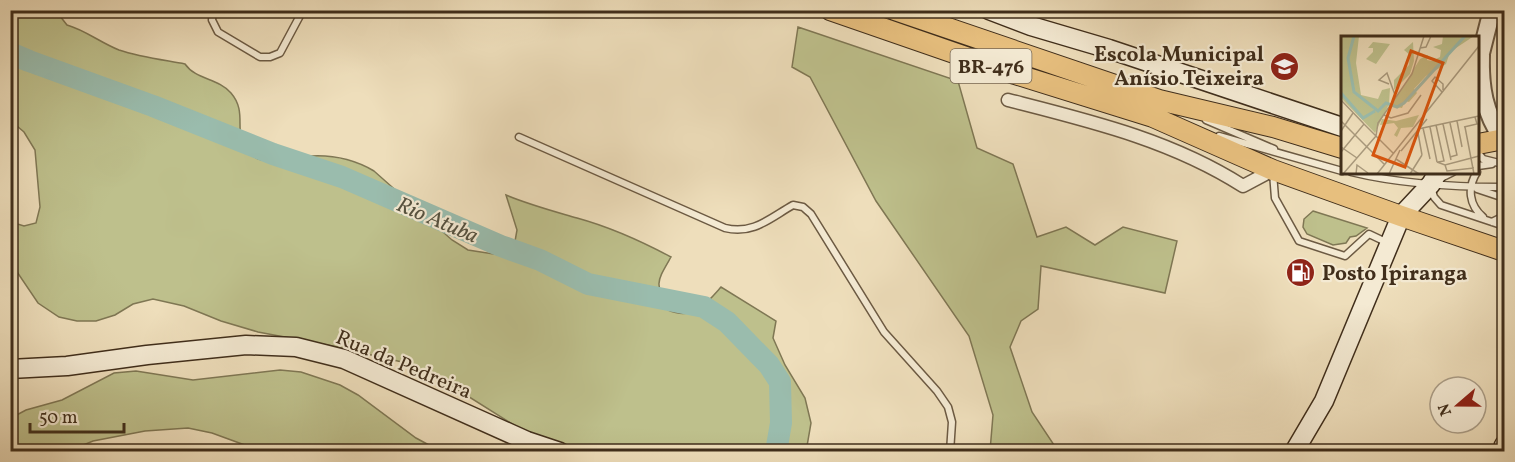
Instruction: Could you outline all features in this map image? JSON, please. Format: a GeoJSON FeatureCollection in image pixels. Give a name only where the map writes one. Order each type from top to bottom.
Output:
{"type":"FeatureCollection","features":[{"type":"Feature","properties":{"kind":"main road","name":"BR-476"},"geometry":{"type":"LineString","coordinates":[[830,10],[1015,74],[1156,109],[1273,127],[1341,148]]}},
{"type":"Feature","properties":{"kind":"main road","name":"BR-476"},"geometry":{"type":"LineString","coordinates":[[895,10],[1156,109]]}},
{"type":"Feature","properties":{"kind":"main road"},"geometry":{"type":"LineString","coordinates":[[989,10],[1031,26],[1109,49],[1341,127]]}},
{"type":"Feature","properties":{"kind":"main road"},"geometry":{"type":"LineString","coordinates":[[1156,109],[1273,170],[1504,251]]}},
{"type":"Feature","properties":{"kind":"main road"},"geometry":{"type":"LineString","coordinates":[[1479,144],[1504,140]]}},
{"type":"Feature","properties":{"kind":"main road"},"geometry":{"type":"LineString","coordinates":[[1294,452],[1324,400],[1401,216],[1434,178]]}},
{"type":"Feature","properties":{"kind":"main road","name":"Rua da Pedreira"},"geometry":{"type":"LineString","coordinates":[[10,369],[67,366],[235,346],[296,347],[344,358],[527,441],[560,452]]}},
{"type":"Feature","properties":{"kind":"main road"},"geometry":{"type":"LineString","coordinates":[[1502,452],[1504,445]]}},
{"type":"Feature","properties":{"kind":"street"},"geometry":{"type":"LineString","coordinates":[[1492,10],[1480,66],[1482,94],[1486,110],[1504,140]]}},
{"type":"Feature","properties":{"kind":"street"},"geometry":{"type":"LineString","coordinates":[[1008,100],[1102,124],[1161,145],[1200,161],[1243,186],[1273,170]]}},
{"type":"Feature","properties":{"kind":"lane"},"geometry":{"type":"LineString","coordinates":[[213,10],[212,20],[218,32],[260,57],[270,57],[280,53],[303,10]]}},
{"type":"Feature","properties":{"kind":"lane"},"geometry":{"type":"LineString","coordinates":[[1479,81],[1480,66]]}},
{"type":"Feature","properties":{"kind":"lane"},"geometry":{"type":"LineString","coordinates":[[1156,109],[1302,161],[1341,171]]}},
{"type":"Feature","properties":{"kind":"lane"},"geometry":{"type":"LineString","coordinates":[[1156,109],[1302,161]]}},
{"type":"Feature","properties":{"kind":"lane"},"geometry":{"type":"LineString","coordinates":[[519,136],[725,228],[738,231],[750,230],[793,205],[802,207],[811,214],[884,332],[938,391],[948,407],[952,422],[950,452]]}},
{"type":"Feature","properties":{"kind":"lane"},"geometry":{"type":"LineString","coordinates":[[1479,154],[1484,159],[1504,164]]}},
{"type":"Feature","properties":{"kind":"lane"},"geometry":{"type":"LineString","coordinates":[[1479,170],[1486,164]]}},
{"type":"Feature","properties":{"kind":"lane"},"geometry":{"type":"LineString","coordinates":[[1479,166],[1504,164]]}},
{"type":"Feature","properties":{"kind":"lane"},"geometry":{"type":"LineString","coordinates":[[1273,170],[1275,198],[1299,241],[1345,256],[1369,234],[1390,244]]}},
{"type":"Feature","properties":{"kind":"lane"},"geometry":{"type":"LineString","coordinates":[[1359,174],[1371,177],[1434,178],[1504,198]]}},
{"type":"Feature","properties":{"kind":"lane"},"geometry":{"type":"LineString","coordinates":[[1476,174],[1471,187],[1471,198],[1475,208],[1492,222]]}},
{"type":"Feature","properties":{"kind":"lane"},"geometry":{"type":"LineString","coordinates":[[1434,178],[1434,196],[1441,205],[1504,226]]}},
{"type":"Feature","properties":{"kind":"lane"},"geometry":{"type":"LineString","coordinates":[[1471,187],[1504,187]]}},
{"type":"Feature","properties":{"kind":"lane"},"geometry":{"type":"LineString","coordinates":[[1492,222],[1504,216]]}},
{"type":"Feature","properties":{"kind":"green space"},"geometry":{"type":"Polygon","coordinates":[[[11,11],[56,11],[67,25],[119,50],[185,64],[195,73],[220,84],[231,93],[239,108],[241,138],[244,146],[255,158],[279,161],[328,156],[359,164],[374,171],[452,240],[468,250],[500,255],[514,247],[517,230],[506,195],[613,230],[671,257],[662,272],[659,283],[668,310],[677,313],[692,312],[704,305],[721,287],[776,321],[773,338],[785,365],[805,398],[811,423],[806,452],[685,452],[637,445],[564,446],[536,439],[447,383],[402,362],[258,332],[221,321],[184,306],[153,299],[133,304],[115,315],[96,321],[77,321],[59,317],[38,303],[11,263],[11,222],[24,226],[36,223],[40,207],[35,150],[24,132],[11,121],[11,11]]]}},
{"type":"Feature","properties":{"kind":"green space"},"geometry":{"type":"Polygon","coordinates":[[[798,27],[958,81],[977,148],[1013,164],[1037,237],[1066,227],[1095,245],[1123,227],[1177,241],[1165,293],[1041,266],[1038,309],[1021,321],[1010,347],[1032,412],[1058,451],[990,451],[993,415],[969,336],[876,201],[810,77],[792,67],[798,27]]]}},
{"type":"Feature","properties":{"kind":"green space"},"geometry":{"type":"Polygon","coordinates":[[[1313,211],[1367,228],[1356,236],[1350,237],[1346,243],[1333,245],[1307,234],[1303,227],[1304,219],[1313,211]]]}},
{"type":"Feature","properties":{"kind":"green space"},"geometry":{"type":"Polygon","coordinates":[[[280,370],[301,372],[340,385],[358,395],[416,438],[440,451],[261,451],[212,433],[188,428],[145,431],[93,441],[69,451],[11,451],[11,418],[26,410],[62,400],[114,373],[136,371],[193,380],[280,370]]]}},
{"type":"Feature","properties":{"kind":"waterway","name":"Rio Atuba"},"geometry":{"type":"LineString","coordinates":[[10,53],[273,154],[342,177],[501,246],[540,260],[588,284],[704,307],[727,322],[769,365],[780,382],[781,423],[776,452]]}},
{"type":"Feature","properties":{"kind":"place","name":"Escola Municipal Anísio Teixeira"},"geometry":{"type":"Point","coordinates":[1285,66]}},
{"type":"Feature","properties":{"kind":"place","name":"Posto Ipiranga"},"geometry":{"type":"Point","coordinates":[1301,273]}}]}
